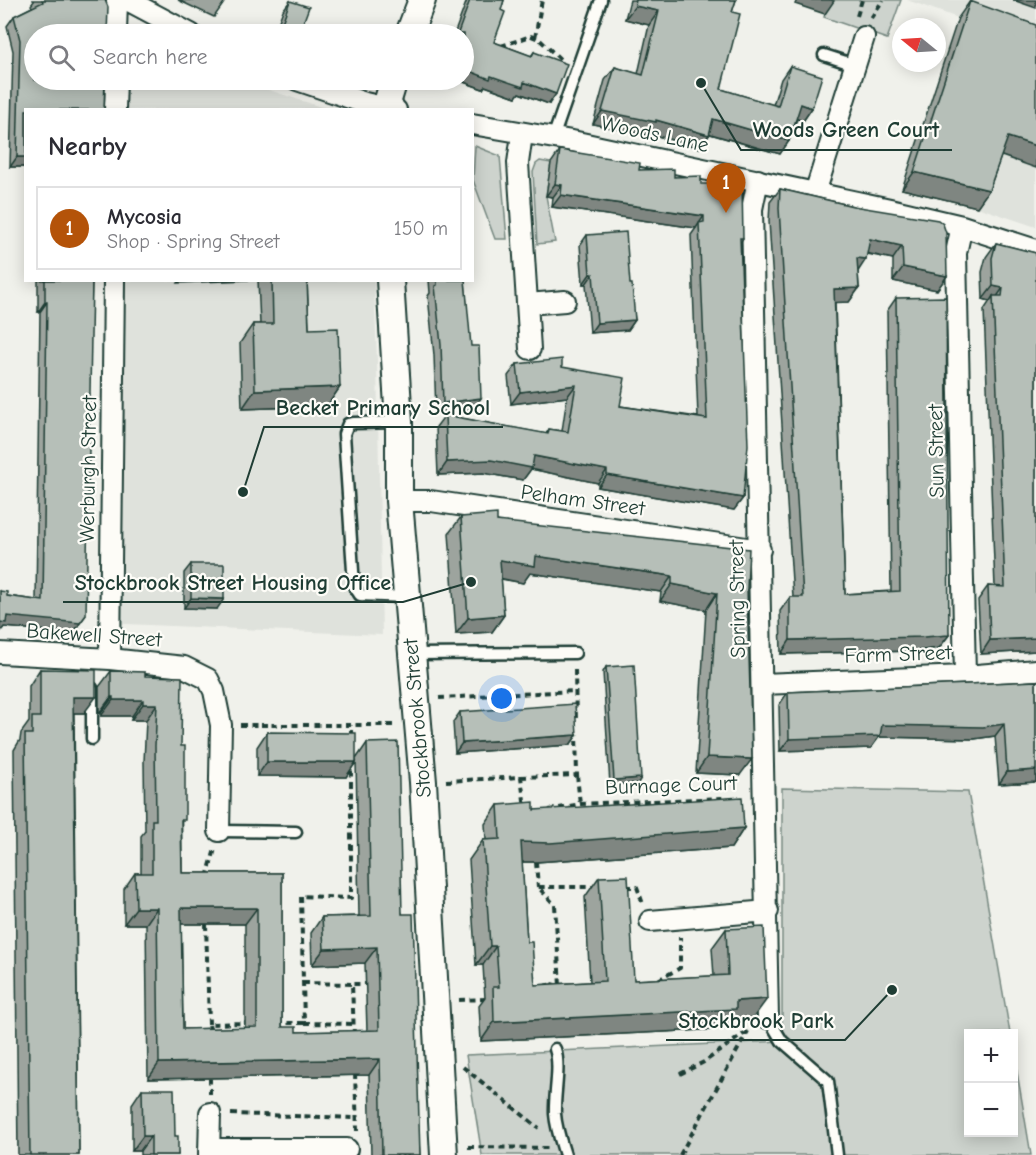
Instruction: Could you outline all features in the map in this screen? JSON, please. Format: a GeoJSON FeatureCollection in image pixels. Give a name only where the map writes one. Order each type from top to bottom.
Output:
{"type":"FeatureCollection","features":[{"type":"Feature","properties":{"kind":"street"},"geometry":{"type":"LineString","coordinates":[[116,24],[117,0]]}},
{"type":"Feature","properties":{"kind":"street"},"geometry":{"type":"LineString","coordinates":[[127,0],[172,24]]}},
{"type":"Feature","properties":{"kind":"street"},"geometry":{"type":"LineString","coordinates":[[413,24],[422,0]]}},
{"type":"Feature","properties":{"kind":"street"},"geometry":{"type":"LineString","coordinates":[[815,193],[864,37]]}},
{"type":"Feature","properties":{"kind":"street"},"geometry":{"type":"LineString","coordinates":[[116,90],[116,108]]}},
{"type":"Feature","properties":{"kind":"street"},"geometry":{"type":"LineString","coordinates":[[327,90],[385,108]]}},
{"type":"Feature","properties":{"kind":"street"},"geometry":{"type":"LineString","coordinates":[[389,108],[392,90]]}},
{"type":"Feature","properties":{"kind":"street","name":"Woods Lane"},"geometry":{"type":"LineString","coordinates":[[474,124],[553,138],[758,180],[962,226],[1036,250]]}},
{"type":"Feature","properties":{"kind":"street"},"geometry":{"type":"LineString","coordinates":[[522,134],[518,163],[530,349]]}},
{"type":"Feature","properties":{"kind":"street","name":"Spring Street"},"geometry":{"type":"LineString","coordinates":[[758,180],[753,209],[763,797],[768,911],[768,1017]]}},
{"type":"Feature","properties":{"kind":"street","name":"Sun Street"},"geometry":{"type":"LineString","coordinates":[[962,226],[956,253],[965,676]]}},
{"type":"Feature","properties":{"kind":"street","name":"Werburgh Street"},"geometry":{"type":"LineString","coordinates":[[98,662],[114,282]]}},
{"type":"Feature","properties":{"kind":"street","name":"Stockbrook Street"},"geometry":{"type":"LineString","coordinates":[[390,282],[399,422],[399,501],[415,712],[423,782],[443,1151]]}},
{"type":"Feature","properties":{"kind":"street"},"geometry":{"type":"LineString","coordinates":[[527,304],[565,301]]}},
{"type":"Feature","properties":{"kind":"street","name":"Pelham Street"},"geometry":{"type":"LineString","coordinates":[[399,501],[430,501],[760,550]]}},
{"type":"Feature","properties":{"kind":"street","name":"Bakewell Street"},"geometry":{"type":"LineString","coordinates":[[0,653],[184,667],[208,679],[214,691],[221,724]]}},
{"type":"Feature","properties":{"kind":"street","name":"Farm Street"},"geometry":{"type":"LineString","coordinates":[[762,684],[965,676],[1036,670]]}},
{"type":"Feature","properties":{"kind":"street"},"geometry":{"type":"LineString","coordinates":[[219,831],[221,724]]}},
{"type":"Feature","properties":{"kind":"street"},"geometry":{"type":"LineString","coordinates":[[650,921],[768,911]]}},
{"type":"Feature","properties":{"kind":"street"},"geometry":{"type":"LineString","coordinates":[[210,1113],[209,1152],[352,1144]]}},
{"type":"Feature","properties":{"kind":"lane"},"geometry":{"type":"LineString","coordinates":[[553,138],[601,0]]}},
{"type":"Feature","properties":{"kind":"lane"},"geometry":{"type":"LineString","coordinates":[[824,55],[855,65]]}},
{"type":"Feature","properties":{"kind":"lane"},"geometry":{"type":"LineString","coordinates":[[399,422],[348,424],[344,434],[354,586],[360,595],[406,597]]}},
{"type":"Feature","properties":{"kind":"lane"},"geometry":{"type":"LineString","coordinates":[[412,654],[575,653]]}},
{"type":"Feature","properties":{"kind":"lane"},"geometry":{"type":"LineString","coordinates":[[92,681],[92,739]]}},
{"type":"Feature","properties":{"kind":"lane"},"geometry":{"type":"LineString","coordinates":[[219,831],[296,832]]}},
{"type":"Feature","properties":{"kind":"lane"},"geometry":{"type":"LineString","coordinates":[[768,1017],[782,1041],[828,1081],[837,1155]]}},
{"type":"Feature","properties":{"kind":"lane"},"geometry":{"type":"LineString","coordinates":[[555,1049],[559,1059],[555,1082],[555,1116],[564,1151]]}},
{"type":"Feature","properties":{"kind":"path"},"geometry":{"type":"LineString","coordinates":[[535,38],[543,0]]}},
{"type":"Feature","properties":{"kind":"path"},"geometry":{"type":"LineString","coordinates":[[494,49],[531,36],[562,60],[574,77]]}},
{"type":"Feature","properties":{"kind":"path","name":"Burnage Court"},"geometry":{"type":"LineString","coordinates":[[575,653],[577,775],[580,804]]}},
{"type":"Feature","properties":{"kind":"path"},"geometry":{"type":"LineString","coordinates":[[221,724],[351,725],[415,712],[576,692]]}},
{"type":"Feature","properties":{"kind":"path"},"geometry":{"type":"LineString","coordinates":[[351,725],[351,736]]}},
{"type":"Feature","properties":{"kind":"path"},"geometry":{"type":"LineString","coordinates":[[304,1023],[301,896],[351,898],[351,759]]}},
{"type":"Feature","properties":{"kind":"path","name":"Burnage Court"},"geometry":{"type":"LineString","coordinates":[[423,782],[577,775]]}},
{"type":"Feature","properties":{"kind":"path"},"geometry":{"type":"LineString","coordinates":[[521,777],[526,816]]}},
{"type":"Feature","properties":{"kind":"path","name":"Burnage Court"},"geometry":{"type":"LineString","coordinates":[[546,811],[580,804],[763,797]]}},
{"type":"Feature","properties":{"kind":"path"},"geometry":{"type":"LineString","coordinates":[[207,878],[219,831]]}},
{"type":"Feature","properties":{"kind":"path"},"geometry":{"type":"LineString","coordinates":[[536,862],[538,887],[555,905],[560,986],[547,983],[550,996]]}},
{"type":"Feature","properties":{"kind":"path"},"geometry":{"type":"LineString","coordinates":[[538,887],[595,887]]}},
{"type":"Feature","properties":{"kind":"path"},"geometry":{"type":"LineString","coordinates":[[622,887],[628,887]]}},
{"type":"Feature","properties":{"kind":"path"},"geometry":{"type":"LineString","coordinates":[[654,982],[680,968],[680,919]]}},
{"type":"Feature","properties":{"kind":"path"},"geometry":{"type":"LineString","coordinates":[[206,924],[210,1034]]}},
{"type":"Feature","properties":{"kind":"path"},"geometry":{"type":"LineString","coordinates":[[303,983],[375,984]]}},
{"type":"Feature","properties":{"kind":"path"},"geometry":{"type":"LineString","coordinates":[[352,984],[354,1035]]}},
{"type":"Feature","properties":{"kind":"path"},"geometry":{"type":"LineString","coordinates":[[434,1000],[492,998]]}},
{"type":"Feature","properties":{"kind":"path"},"geometry":{"type":"LineString","coordinates":[[680,1074],[704,1062],[768,1017]]}},
{"type":"Feature","properties":{"kind":"path"},"geometry":{"type":"LineString","coordinates":[[209,1024],[257,1023]]}},
{"type":"Feature","properties":{"kind":"path"},"geometry":{"type":"LineString","coordinates":[[269,1023],[353,1024]]}},
{"type":"Feature","properties":{"kind":"path"},"geometry":{"type":"LineString","coordinates":[[680,1155],[748,1031]]}},
{"type":"Feature","properties":{"kind":"path"},"geometry":{"type":"LineString","coordinates":[[437,1050],[469,1071],[564,1151]]}},
{"type":"Feature","properties":{"kind":"path"},"geometry":{"type":"LineString","coordinates":[[352,1144],[356,1118],[355,1071]]}},
{"type":"Feature","properties":{"kind":"path"},"geometry":{"type":"LineString","coordinates":[[210,1113],[356,1118]]}},
{"type":"Feature","properties":{"kind":"path"},"geometry":{"type":"LineString","coordinates":[[443,1151],[564,1151]]}},
{"type":"Feature","properties":{"kind":"shaded area"},"geometry":{"type":"Polygon","coordinates":[[[830,0],[901,0],[895,18],[892,18],[887,39],[824,17],[830,0]]]}},
{"type":"Feature","properties":{"kind":"shaded area"},"geometry":{"type":"Polygon","coordinates":[[[907,0],[1036,0],[1036,227],[977,207],[996,154],[958,18],[907,0]]]}},
{"type":"Feature","properties":{"kind":"shaded area"},"geometry":{"type":"Polygon","coordinates":[[[115,90],[269,90],[324,108],[114,108],[115,90]]]}},
{"type":"Feature","properties":{"kind":"shaded area"},"geometry":{"type":"Polygon","coordinates":[[[475,146],[500,156],[507,239],[495,239],[474,183],[475,146]]]}},
{"type":"Feature","properties":{"kind":"shaded area"},"geometry":{"type":"Polygon","coordinates":[[[540,161],[551,163],[546,196],[555,242],[537,244],[533,172],[540,161]]]}},
{"type":"Feature","properties":{"kind":"shaded area"},"geometry":{"type":"Polygon","coordinates":[[[110,282],[374,282],[382,635],[103,623],[110,282]]]}},
{"type":"Feature","properties":{"kind":"shaded area"},"geometry":{"type":"Polygon","coordinates":[[[782,788],[968,792],[1009,1029],[964,1029],[964,1137],[1018,1137],[1018,1078],[1031,1155],[482,1155],[466,1055],[782,1041],[782,788]]]}},
{"type":"Feature","properties":{"kind":"building"},"geometry":{"type":"Polygon","coordinates":[[[42,0],[105,0],[108,7],[107,24],[24,24],[24,90],[105,90],[104,108],[24,108],[24,157],[17,157],[20,40],[14,16],[43,2],[42,0]]]}},
{"type":"Feature","properties":{"kind":"building"},"geometry":{"type":"Polygon","coordinates":[[[470,0],[504,0],[501,10],[505,12],[494,42],[532,56],[534,52],[567,64],[556,94],[524,82],[523,87],[474,73],[474,24],[461,24],[470,0]]]}},
{"type":"Feature","properties":{"kind":"building"},"geometry":{"type":"Polygon","coordinates":[[[636,0],[736,0],[732,12],[740,14],[721,89],[778,106],[790,66],[822,76],[812,108],[801,104],[789,141],[713,119],[709,135],[656,120],[656,122],[602,111],[615,67],[643,75],[659,11],[635,6],[636,0]]]}},
{"type":"Feature","properties":{"kind":"building"},"geometry":{"type":"Polygon","coordinates":[[[290,1],[309,7],[303,24],[282,24],[290,1]]]}},
{"type":"Feature","properties":{"kind":"building"},"geometry":{"type":"Polygon","coordinates":[[[970,1],[1036,25],[1036,146],[1008,137],[989,190],[914,172],[970,1]]]}},
{"type":"Feature","properties":{"kind":"building"},"geometry":{"type":"Polygon","coordinates":[[[560,150],[640,163],[639,170],[674,169],[674,177],[701,176],[701,184],[742,184],[743,238],[740,238],[748,445],[743,498],[607,475],[607,470],[534,456],[532,468],[491,460],[447,462],[445,415],[548,434],[549,429],[568,432],[576,385],[520,392],[517,364],[562,359],[562,367],[625,378],[620,406],[707,419],[699,223],[704,222],[704,216],[561,195],[562,185],[555,184],[560,150]]]}},
{"type":"Feature","properties":{"kind":"building"},"geometry":{"type":"Polygon","coordinates":[[[780,189],[853,206],[938,220],[943,224],[946,233],[947,276],[903,267],[902,246],[870,239],[866,259],[857,258],[859,288],[834,289],[845,594],[900,591],[896,298],[946,297],[949,635],[790,640],[790,597],[803,597],[779,208],[780,189]]]}},
{"type":"Feature","properties":{"kind":"building"},"geometry":{"type":"Polygon","coordinates":[[[626,232],[635,320],[597,323],[587,235],[626,232]]]}},
{"type":"Feature","properties":{"kind":"building"},"geometry":{"type":"Polygon","coordinates":[[[996,243],[1036,253],[1036,638],[990,640],[988,586],[1005,587],[993,296],[1002,296],[1003,288],[993,286],[992,258],[996,243]]]}},
{"type":"Feature","properties":{"kind":"building"},"geometry":{"type":"Polygon","coordinates":[[[45,282],[92,282],[86,615],[80,623],[7,616],[6,623],[0,622],[0,591],[7,592],[7,596],[43,601],[47,302],[45,302],[45,282]]]}},
{"type":"Feature","properties":{"kind":"building"},"geometry":{"type":"Polygon","coordinates":[[[272,282],[307,282],[309,329],[338,328],[340,387],[255,390],[253,324],[273,324],[272,282]]]}},
{"type":"Feature","properties":{"kind":"building"},"geometry":{"type":"Polygon","coordinates":[[[437,282],[465,282],[471,346],[479,346],[481,398],[443,403],[441,345],[435,286],[437,282]]]}},
{"type":"Feature","properties":{"kind":"building"},"geometry":{"type":"Polygon","coordinates":[[[497,514],[497,521],[749,549],[747,588],[752,759],[707,757],[717,593],[672,584],[672,576],[536,556],[535,566],[500,560],[504,615],[468,618],[461,517],[497,514]]]}},
{"type":"Feature","properties":{"kind":"building"},"geometry":{"type":"Polygon","coordinates":[[[191,564],[224,564],[224,599],[191,598],[191,564]]]}},
{"type":"Feature","properties":{"kind":"building"},"geometry":{"type":"Polygon","coordinates":[[[634,665],[641,778],[614,780],[606,667],[634,665]]]}},
{"type":"Feature","properties":{"kind":"building"},"geometry":{"type":"Polygon","coordinates":[[[40,669],[96,670],[96,697],[73,697],[79,1155],[30,1155],[25,734],[32,734],[32,717],[40,717],[40,669]]]}},
{"type":"Feature","properties":{"kind":"building"},"geometry":{"type":"Polygon","coordinates":[[[111,671],[145,672],[145,676],[182,677],[181,746],[185,746],[185,820],[181,820],[182,873],[282,873],[282,1027],[296,1027],[296,1032],[379,1030],[377,947],[324,949],[322,917],[371,916],[367,743],[398,742],[402,914],[413,914],[420,1155],[382,1155],[380,1059],[159,1063],[157,908],[136,908],[135,873],[152,873],[152,820],[156,820],[157,704],[143,704],[143,700],[113,700],[111,671]],[[181,908],[183,1029],[257,1027],[257,908],[181,908]]]}},
{"type":"Feature","properties":{"kind":"building"},"geometry":{"type":"Polygon","coordinates":[[[1036,681],[1036,770],[1007,772],[1004,724],[983,727],[882,725],[880,736],[789,739],[788,692],[1036,681]]]}},
{"type":"Feature","properties":{"kind":"building"},"geometry":{"type":"Polygon","coordinates":[[[575,704],[577,735],[462,743],[460,712],[575,704]]]}},
{"type":"Feature","properties":{"kind":"building"},"geometry":{"type":"Polygon","coordinates":[[[267,732],[356,733],[356,762],[267,762],[267,732]]]}},
{"type":"Feature","properties":{"kind":"building"},"geometry":{"type":"Polygon","coordinates":[[[742,797],[744,828],[550,843],[521,842],[527,942],[532,942],[535,985],[605,981],[599,877],[628,876],[634,980],[728,975],[726,929],[764,927],[767,999],[736,1001],[736,1009],[494,1022],[493,987],[499,987],[496,946],[490,946],[483,840],[500,839],[498,805],[534,802],[534,810],[742,797]]]}},
{"type":"Feature","properties":{"kind":"building"},"geometry":{"type":"Polygon","coordinates":[[[142,1089],[174,1089],[175,1136],[178,1136],[178,1155],[151,1155],[151,1136],[143,1136],[142,1089]]]}},
{"type":"Feature","properties":{"kind":"place","name":"Woods Green Court"},"geometry":{"type":"Point","coordinates":[701,83]}},
{"type":"Feature","properties":{"kind":"place","name":"Mycosia"},"geometry":{"type":"Point","coordinates":[726,213]}},
{"type":"Feature","properties":{"kind":"place","name":"Becket Primary School"},"geometry":{"type":"Point","coordinates":[243,492]}},
{"type":"Feature","properties":{"kind":"place","name":"Stockbrook Street Housing Office"},"geometry":{"type":"Point","coordinates":[471,582]}},
{"type":"Feature","properties":{"kind":"place","name":"Stockbrook Park"},"geometry":{"type":"Point","coordinates":[892,990]}}]}
